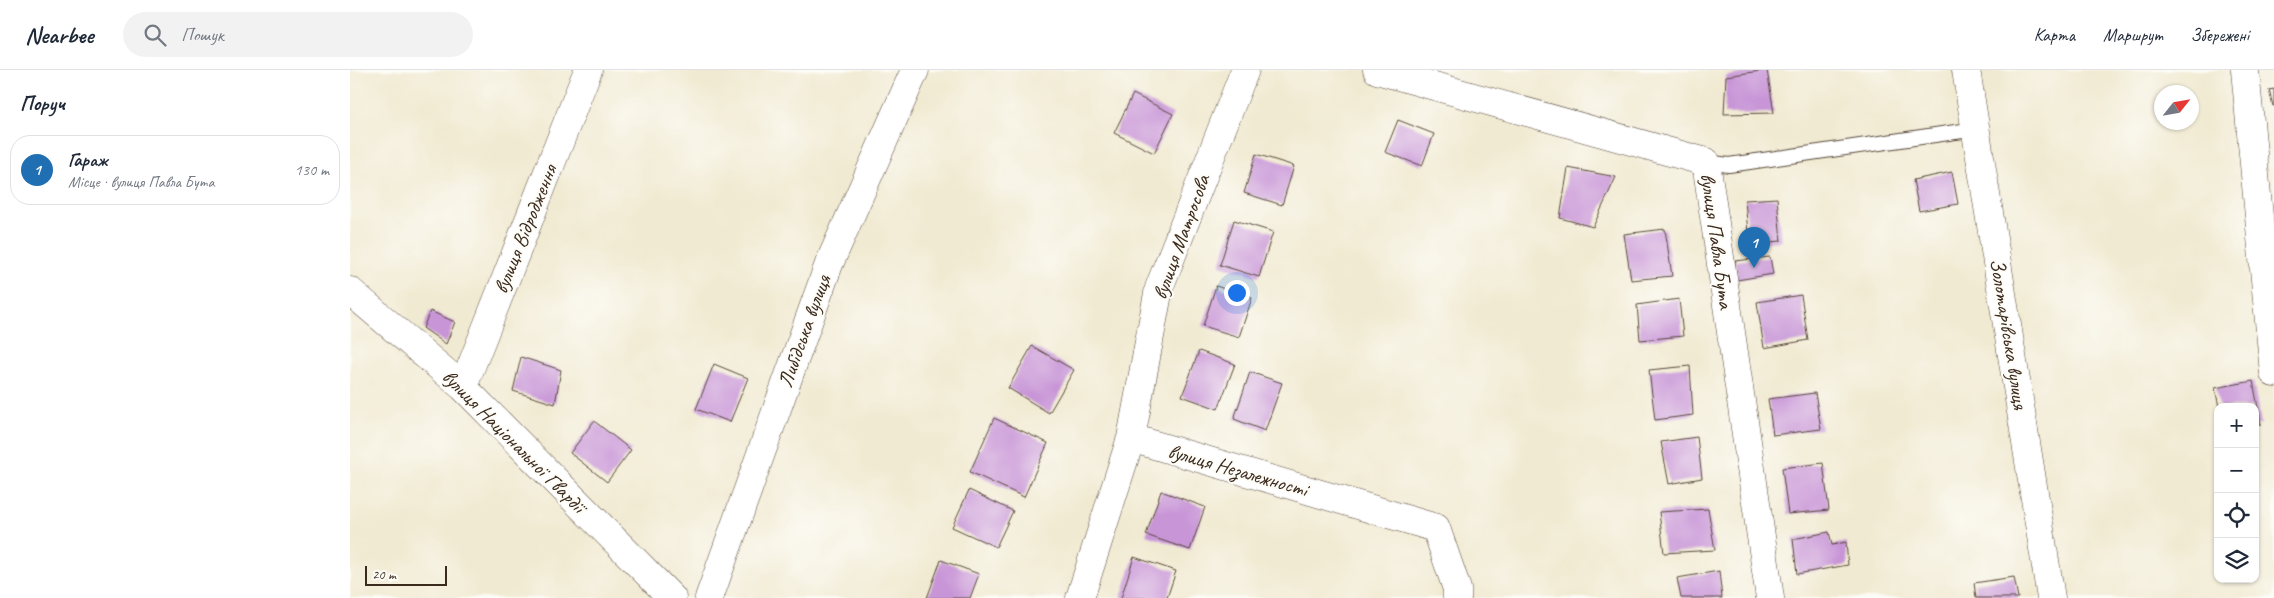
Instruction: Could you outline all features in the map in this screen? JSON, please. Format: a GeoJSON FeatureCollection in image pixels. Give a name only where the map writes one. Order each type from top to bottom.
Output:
{"type":"FeatureCollection","features":[{"type":"Feature","properties":{"kind":"street","name":"вулиця Відродження"},"geometry":{"type":"LineString","coordinates":[[463,387],[588,70]]}},
{"type":"Feature","properties":{"kind":"street","name":"Либідська вулиця"},"geometry":{"type":"LineString","coordinates":[[709,598],[828,264],[915,70]]}},
{"type":"Feature","properties":{"kind":"street","name":"вулиця Матросова"},"geometry":{"type":"LineString","coordinates":[[1131,438],[1159,288],[1245,70]]}},
{"type":"Feature","properties":{"kind":"street","name":"вулиця Павла Бута"},"geometry":{"type":"LineString","coordinates":[[1377,70],[1706,162],[1770,598]]}},
{"type":"Feature","properties":{"kind":"street","name":"Золотарівська вулиця"},"geometry":{"type":"LineString","coordinates":[[1966,70],[2051,598]]}},
{"type":"Feature","properties":{"kind":"street"},"geometry":{"type":"LineString","coordinates":[[2245,70],[2274,373]]}},
{"type":"Feature","properties":{"kind":"street","name":"вулиця Національної Гвардії"},"geometry":{"type":"LineString","coordinates":[[350,291],[463,387],[672,598]]}},
{"type":"Feature","properties":{"kind":"street"},"geometry":{"type":"LineString","coordinates":[[1080,598],[1131,438]]}},
{"type":"Feature","properties":{"kind":"street","name":"вулиця Незалежності"},"geometry":{"type":"LineString","coordinates":[[1131,438],[1436,528],[1457,589],[1457,598]]}},
{"type":"Feature","properties":{"kind":"lane"},"geometry":{"type":"LineString","coordinates":[[1706,162],[1729,165],[1976,129]]}},
{"type":"Feature","properties":{"kind":"building"},"geometry":{"type":"Polygon","coordinates":[[[1767,70],[1774,113],[1724,114],[1726,76],[1767,70]]]}},
{"type":"Feature","properties":{"kind":"building"},"geometry":{"type":"Polygon","coordinates":[[[2274,89],[2274,106],[2273,106],[2269,90],[2274,89]]]}},
{"type":"Feature","properties":{"kind":"building"},"geometry":{"type":"Polygon","coordinates":[[[1133,94],[1173,114],[1154,153],[1114,133],[1133,94]]]}},
{"type":"Feature","properties":{"kind":"building"},"geometry":{"type":"Polygon","coordinates":[[[1398,120],[1434,134],[1422,166],[1385,152],[1398,120]]]}},
{"type":"Feature","properties":{"kind":"building"},"geometry":{"type":"Polygon","coordinates":[[[1256,154],[1294,166],[1282,205],[1244,193],[1256,154]]]}},
{"type":"Feature","properties":{"kind":"building"},"geometry":{"type":"Polygon","coordinates":[[[1568,168],[1616,177],[1593,227],[1560,218],[1568,168]]]}},
{"type":"Feature","properties":{"kind":"building"},"geometry":{"type":"Polygon","coordinates":[[[1952,172],[1958,204],[1919,211],[1913,180],[1952,172]]]}},
{"type":"Feature","properties":{"kind":"building"},"geometry":{"type":"Polygon","coordinates":[[[1777,198],[1781,241],[1749,244],[1745,200],[1777,198]]]}},
{"type":"Feature","properties":{"kind":"building"},"geometry":{"type":"Polygon","coordinates":[[[1234,220],[1273,232],[1259,277],[1220,265],[1234,220]]]}},
{"type":"Feature","properties":{"kind":"building"},"geometry":{"type":"Polygon","coordinates":[[[1665,229],[1672,276],[1631,280],[1624,234],[1665,229]]]}},
{"type":"Feature","properties":{"kind":"building"},"geometry":{"type":"Polygon","coordinates":[[[1770,257],[1773,274],[1737,280],[1735,261],[1770,257]]]}},
{"type":"Feature","properties":{"kind":"building"},"geometry":{"type":"Polygon","coordinates":[[[1216,286],[1252,298],[1239,337],[1203,326],[1216,286]]]}},
{"type":"Feature","properties":{"kind":"building"},"geometry":{"type":"Polygon","coordinates":[[[1801,295],[1808,340],[1764,348],[1757,302],[1801,295]]]}},
{"type":"Feature","properties":{"kind":"building"},"geometry":{"type":"Polygon","coordinates":[[[1679,299],[1683,336],[1640,340],[1637,305],[1679,299]]]}},
{"type":"Feature","properties":{"kind":"building"},"geometry":{"type":"Polygon","coordinates":[[[430,311],[455,322],[446,344],[423,328],[430,311]]]}},
{"type":"Feature","properties":{"kind":"building"},"geometry":{"type":"Polygon","coordinates":[[[1032,346],[1074,370],[1049,413],[1008,388],[1032,346]]]}},
{"type":"Feature","properties":{"kind":"building"},"geometry":{"type":"Polygon","coordinates":[[[1199,351],[1235,364],[1218,409],[1182,396],[1199,351]]]}},
{"type":"Feature","properties":{"kind":"building"},"geometry":{"type":"Polygon","coordinates":[[[521,357],[561,370],[555,404],[513,391],[521,357]]]}},
{"type":"Feature","properties":{"kind":"building"},"geometry":{"type":"Polygon","coordinates":[[[714,364],[748,378],[730,422],[696,409],[714,364]]]}},
{"type":"Feature","properties":{"kind":"building"},"geometry":{"type":"Polygon","coordinates":[[[1690,366],[1693,415],[1655,420],[1649,370],[1690,366]]]}},
{"type":"Feature","properties":{"kind":"building"},"geometry":{"type":"Polygon","coordinates":[[[1250,372],[1282,383],[1265,431],[1234,419],[1250,372]]]}},
{"type":"Feature","properties":{"kind":"building"},"geometry":{"type":"Polygon","coordinates":[[[2253,381],[2257,403],[2218,403],[2215,388],[2253,381]]]}},
{"type":"Feature","properties":{"kind":"building"},"geometry":{"type":"Polygon","coordinates":[[[1815,393],[1821,429],[1773,435],[1768,399],[1815,393]]]}},
{"type":"Feature","properties":{"kind":"building"},"geometry":{"type":"Polygon","coordinates":[[[994,418],[1048,443],[1024,497],[970,472],[994,418]]]}},
{"type":"Feature","properties":{"kind":"building"},"geometry":{"type":"Polygon","coordinates":[[[594,421],[631,450],[607,482],[570,453],[594,421]]]}},
{"type":"Feature","properties":{"kind":"building"},"geometry":{"type":"Polygon","coordinates":[[[1697,437],[1702,478],[1669,484],[1661,442],[1697,437]]]}},
{"type":"Feature","properties":{"kind":"building"},"geometry":{"type":"Polygon","coordinates":[[[1823,463],[1829,510],[1788,514],[1782,468],[1823,463]]]}},
{"type":"Feature","properties":{"kind":"building"},"geometry":{"type":"Polygon","coordinates":[[[969,490],[1013,511],[996,547],[952,527],[969,490]]]}},
{"type":"Feature","properties":{"kind":"building"},"geometry":{"type":"Polygon","coordinates":[[[1161,491],[1205,507],[1190,550],[1146,535],[1161,491]]]}},
{"type":"Feature","properties":{"kind":"building"},"geometry":{"type":"Polygon","coordinates":[[[1708,509],[1715,550],[1664,553],[1659,512],[1708,509]]]}},
{"type":"Feature","properties":{"kind":"building"},"geometry":{"type":"Polygon","coordinates":[[[1829,532],[1832,545],[1846,542],[1848,565],[1797,574],[1793,539],[1829,532]]]}},
{"type":"Feature","properties":{"kind":"building"},"geometry":{"type":"Polygon","coordinates":[[[1134,557],[1176,571],[1167,598],[1121,598],[1134,557]]]}},
{"type":"Feature","properties":{"kind":"building"},"geometry":{"type":"Polygon","coordinates":[[[941,560],[979,574],[970,598],[927,598],[941,560]]]}},
{"type":"Feature","properties":{"kind":"building"},"geometry":{"type":"Polygon","coordinates":[[[1719,571],[1722,598],[1681,598],[1677,578],[1719,571]]]}},
{"type":"Feature","properties":{"kind":"building"},"geometry":{"type":"Polygon","coordinates":[[[2014,577],[2018,598],[1976,598],[1974,583],[2014,577]]]}},
{"type":"Feature","properties":{"kind":"place","name":"Гараж"},"geometry":{"type":"Point","coordinates":[1754,268]}}]}
